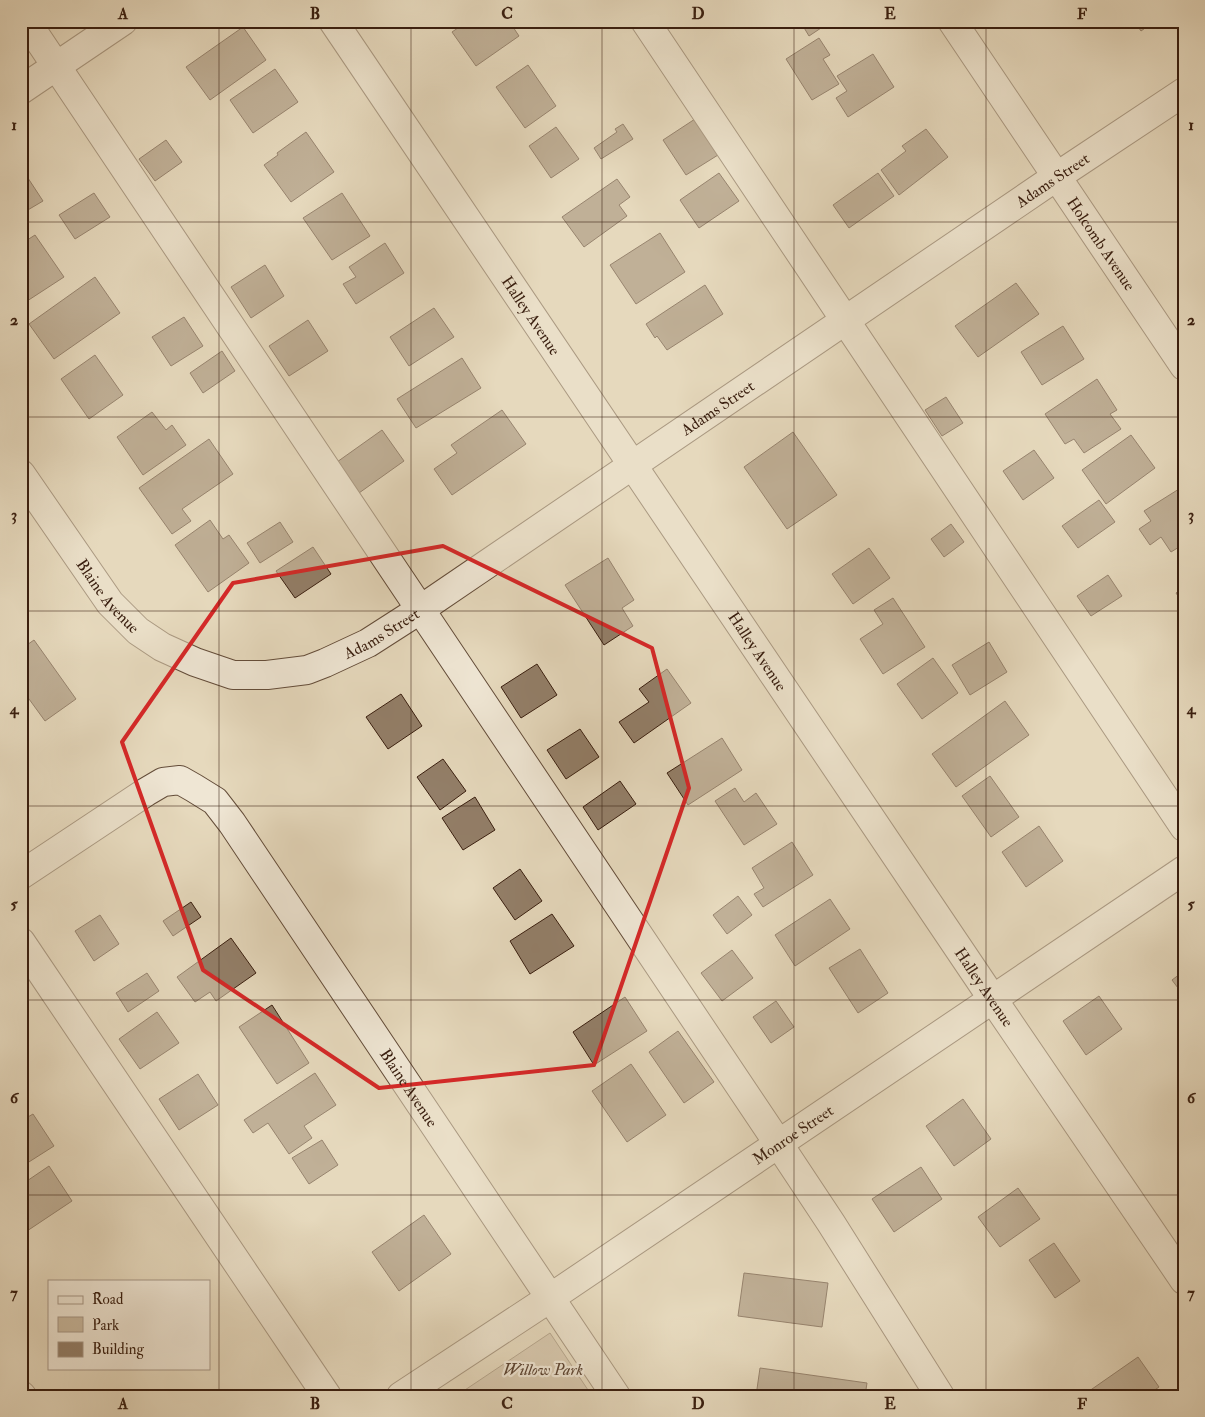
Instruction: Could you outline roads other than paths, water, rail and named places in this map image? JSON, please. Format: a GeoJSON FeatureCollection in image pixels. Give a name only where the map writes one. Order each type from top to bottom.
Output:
{"type":"FeatureCollection","features":[{"type":"Feature","properties":{"kind":"street"},"geometry":{"type":"LineString","coordinates":[[26,21],[422,609],[778,1143],[940,1396]]}},
{"type":"Feature","properties":{"kind":"street"},"geometry":{"type":"LineString","coordinates":[[21,90],[123,21]]}},
{"type":"Feature","properties":{"kind":"street","name":"Halley Avenue"},"geometry":{"type":"LineString","coordinates":[[333,21],[1184,1280]]}},
{"type":"Feature","properties":{"kind":"street"},"geometry":{"type":"LineString","coordinates":[[646,21],[1184,827]]}},
{"type":"Feature","properties":{"kind":"street","name":"Holcomb Avenue"},"geometry":{"type":"LineString","coordinates":[[952,21],[1184,366]]}},
{"type":"Feature","properties":{"kind":"street","name":"Adams Street"},"geometry":{"type":"LineString","coordinates":[[233,675],[267,675],[307,670],[368,643],[422,609],[1056,177],[1184,92]]}},
{"type":"Feature","properties":{"kind":"street","name":"Blaine Avenue"},"geometry":{"type":"LineString","coordinates":[[21,474],[110,603],[138,631],[162,646],[195,662],[233,675]]}},
{"type":"Feature","properties":{"kind":"street","name":"Blaine Avenue"},"geometry":{"type":"LineString","coordinates":[[21,874],[163,782],[180,780],[215,802],[232,823],[616,1396]]}},
{"type":"Feature","properties":{"kind":"street","name":"Monroe Street"},"geometry":{"type":"LineString","coordinates":[[401,1396],[550,1298],[1184,870]]}},
{"type":"Feature","properties":{"kind":"street"},"geometry":{"type":"LineString","coordinates":[[21,942],[327,1396]]}},
{"type":"Feature","properties":{"kind":"park label","name":"Willow Park"},"geometry":{"type":"Point","coordinates":[543,1369]}}]}
